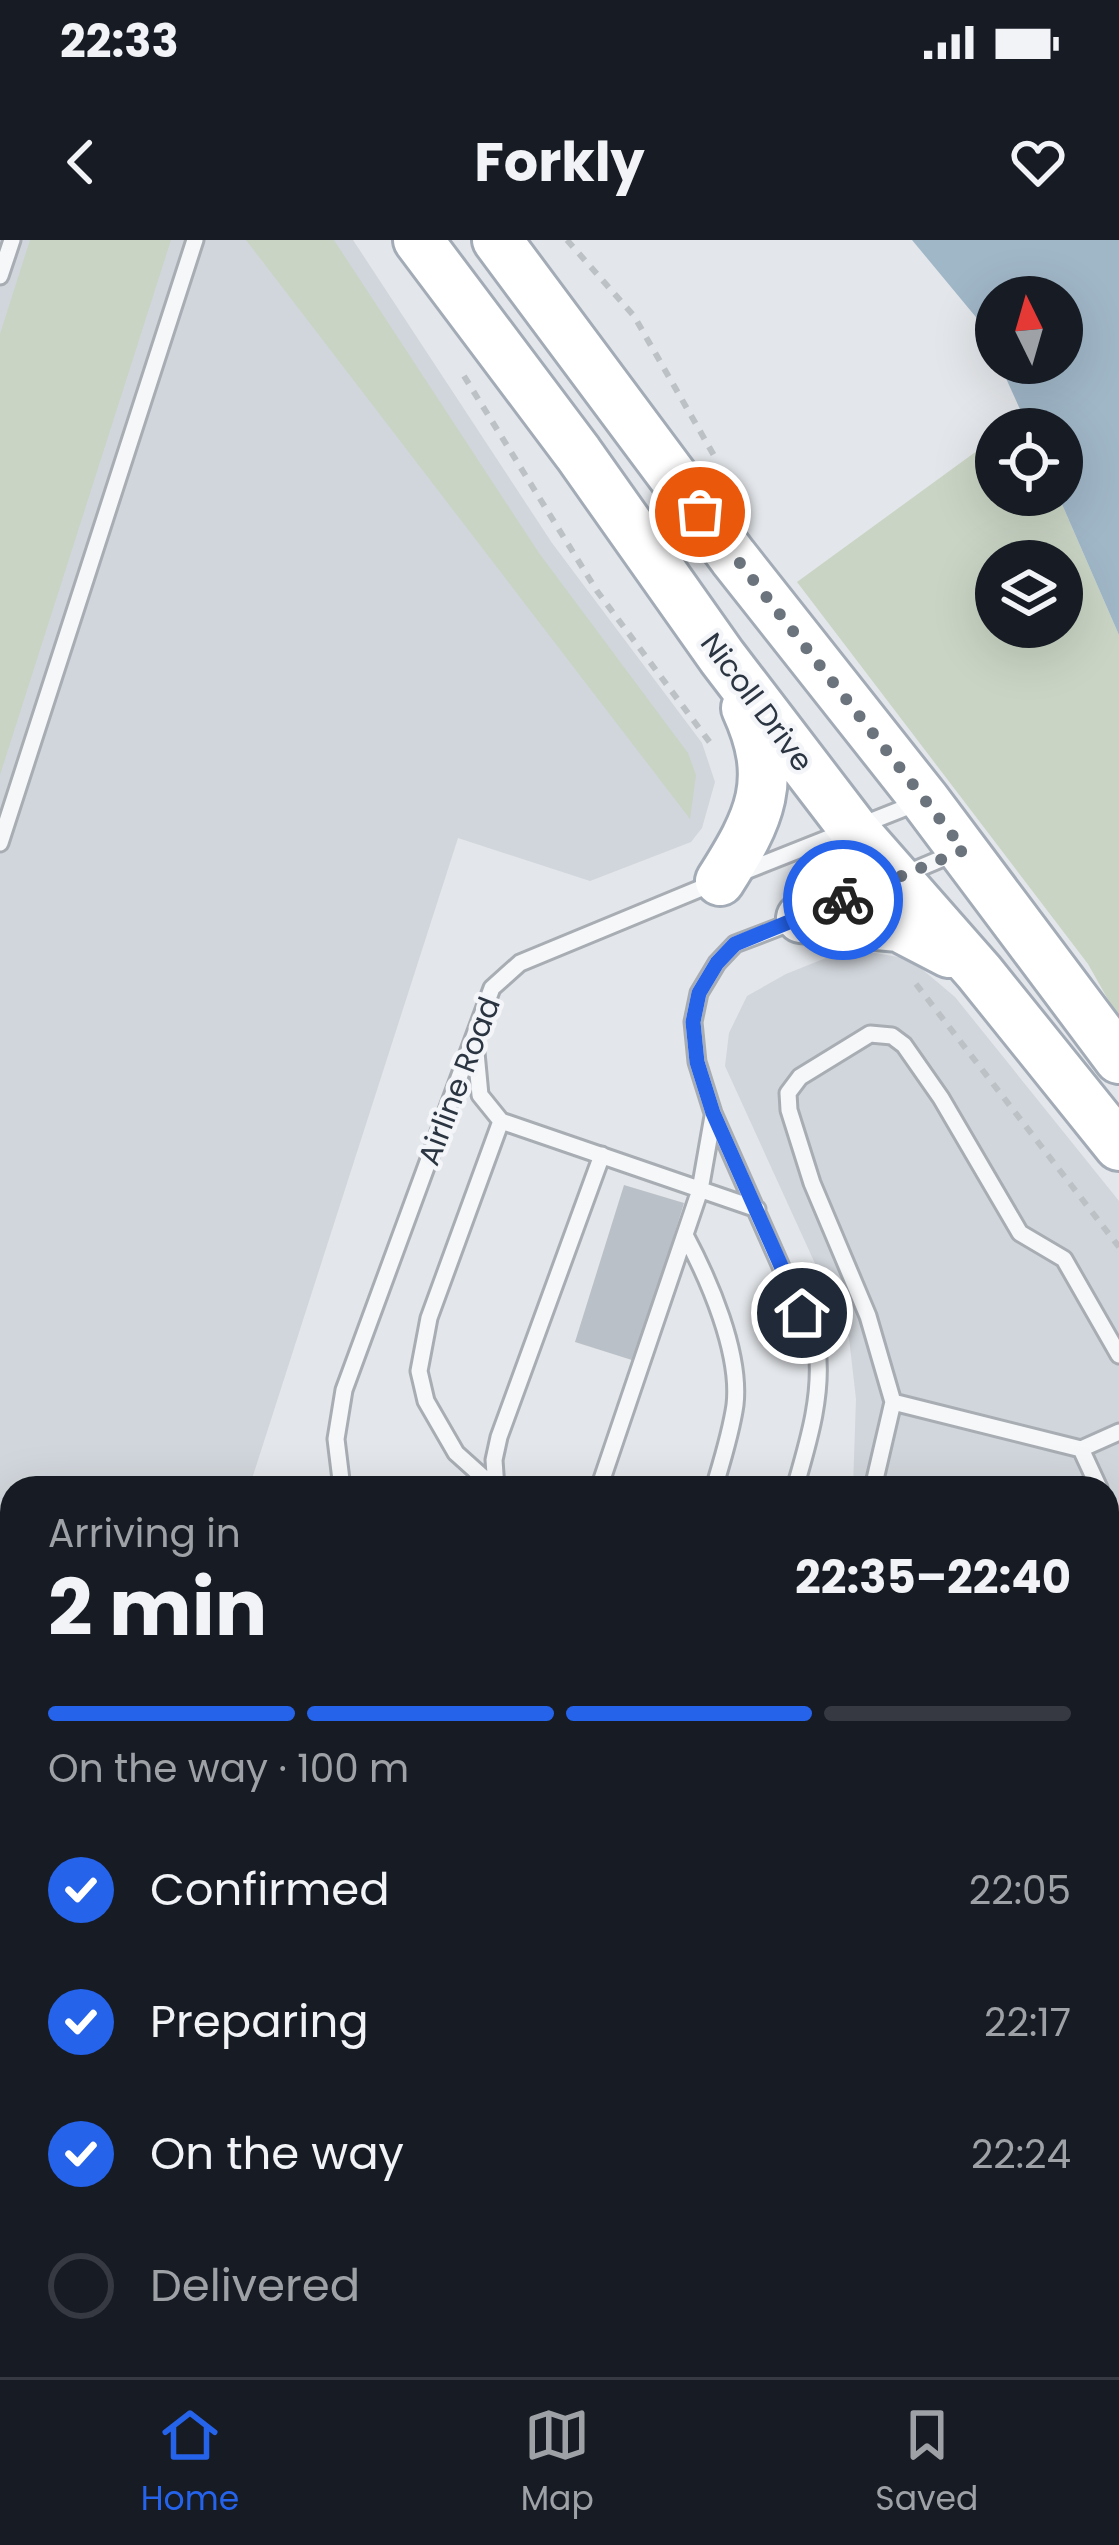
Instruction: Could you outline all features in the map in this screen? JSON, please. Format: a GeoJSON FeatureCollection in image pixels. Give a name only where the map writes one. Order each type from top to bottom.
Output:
{"type":"FeatureCollection","features":[{"type":"Feature","properties":{"kind":"main road","name":"Nicoll Drive"},"geometry":{"type":"LineString","coordinates":[[418,240],[855,831],[979,971],[1119,1146]]}},
{"type":"Feature","properties":{"kind":"main road"},"geometry":{"type":"LineString","coordinates":[[497,240],[733,557],[964,850],[1119,1059]]}},
{"type":"Feature","properties":{"kind":"main road"},"geometry":{"type":"LineString","coordinates":[[720,881],[760,809],[765,778],[758,734],[722,656]]}},
{"type":"Feature","properties":{"kind":"main road"},"geometry":{"type":"LineString","coordinates":[[801,918],[899,927],[979,971]]}},
{"type":"Feature","properties":{"kind":"lane"},"geometry":{"type":"LineString","coordinates":[[0,276],[12,240]]}},
{"type":"Feature","properties":{"kind":"lane"},"geometry":{"type":"LineString","coordinates":[[0,843],[196,240]]}},
{"type":"Feature","properties":{"kind":"lane","name":"Airline Road"},"geometry":{"type":"LineString","coordinates":[[341,1476],[336,1439],[344,1390],[492,988],[520,962],[925,800]]}},
{"type":"Feature","properties":{"kind":"lane"},"geometry":{"type":"LineString","coordinates":[[798,1476],[819,1379],[817,1348],[713,1113],[697,1062],[693,1022],[699,993],[735,944],[964,850]]}},
{"type":"Feature","properties":{"kind":"lane"},"geometry":{"type":"LineString","coordinates":[[475,1033],[480,1095],[500,1121],[757,1209]]}},
{"type":"Feature","properties":{"kind":"lane"},"geometry":{"type":"LineString","coordinates":[[876,1476],[893,1402],[868,1316],[812,1183],[788,1110],[788,1093],[800,1077],[870,1034],[892,1036],[904,1045],[941,1098],[1019,1234],[1064,1259],[1119,1355]]}},
{"type":"Feature","properties":{"kind":"lane"},"geometry":{"type":"LineString","coordinates":[[603,1476],[700,1190],[713,1113]]}},
{"type":"Feature","properties":{"kind":"lane"},"geometry":{"type":"LineString","coordinates":[[482,1476],[456,1453],[426,1401],[419,1371],[429,1318],[500,1121]]}},
{"type":"Feature","properties":{"kind":"lane"},"geometry":{"type":"LineString","coordinates":[[496,1476],[499,1437],[602,1155]]}},
{"type":"Feature","properties":{"kind":"lane"},"geometry":{"type":"LineString","coordinates":[[685,1234],[712,1285],[728,1343],[736,1401],[717,1476]]}},
{"type":"Feature","properties":{"kind":"lane"},"geometry":{"type":"LineString","coordinates":[[893,1402],[1081,1449],[1119,1432]]}},
{"type":"Feature","properties":{"kind":"lane"},"geometry":{"type":"LineString","coordinates":[[1081,1449],[1093,1476]]}},
{"type":"Feature","properties":{"kind":"path"},"geometry":{"type":"LineString","coordinates":[[459,368],[597,591],[718,754]]}},
{"type":"Feature","properties":{"kind":"path"},"geometry":{"type":"LineString","coordinates":[[907,973],[1119,1246]]}},
{"type":"Feature","properties":{"kind":"shaded area"},"geometry":{"type":"Polygon","coordinates":[[[0,240],[353,240],[552,543],[702,743],[715,782],[702,828],[691,842],[590,881],[458,838],[253,1476],[0,1476],[0,240]]]}},
{"type":"Feature","properties":{"kind":"shaded area"},"geometry":{"type":"Polygon","coordinates":[[[864,951],[910,959],[955,997],[1119,1201],[1119,1476],[853,1476],[856,1399],[849,1338],[725,1066],[729,1033],[747,996],[836,954],[864,951]]]}},
{"type":"Feature","properties":{"kind":"green space"},"geometry":{"type":"Polygon","coordinates":[[[30,240],[171,240],[0,775],[0,334],[30,240]]]}},
{"type":"Feature","properties":{"kind":"green space"},"geometry":{"type":"Polygon","coordinates":[[[246,240],[334,240],[539,553],[688,753],[696,775],[690,819],[246,240]]]}},
{"type":"Feature","properties":{"kind":"green space"},"geometry":{"type":"Polygon","coordinates":[[[975,452],[975,516],[1067,516],[1078,540],[975,540],[975,648],[1083,648],[1083,552],[1119,635],[1119,1019],[1088,964],[797,582],[975,452]]]}},
{"type":"Feature","properties":{"kind":"water"},"geometry":{"type":"Polygon","coordinates":[[[912,240],[1119,240],[1119,635],[1083,552],[1083,540],[1078,540],[1067,516],[1083,516],[1083,408],[1019,408],[1009,384],[1083,384],[1083,276],[975,276],[975,316],[912,240]]]}},
{"type":"Feature","properties":{"kind":"building"},"geometry":{"type":"Polygon","coordinates":[[[624,1185],[684,1203],[635,1361],[575,1342],[624,1185]]]}},
{"type":"Feature","properties":{"kind":"way so far"},"geometry":{"type":"LineString","coordinates":[[700,512],[964,850],[843,900]]}},
{"type":"Feature","properties":{"kind":"route"},"geometry":{"type":"LineString","coordinates":[[802,1313],[713,1113],[697,1062],[693,1022],[699,993],[735,944],[843,900]]}}]}
